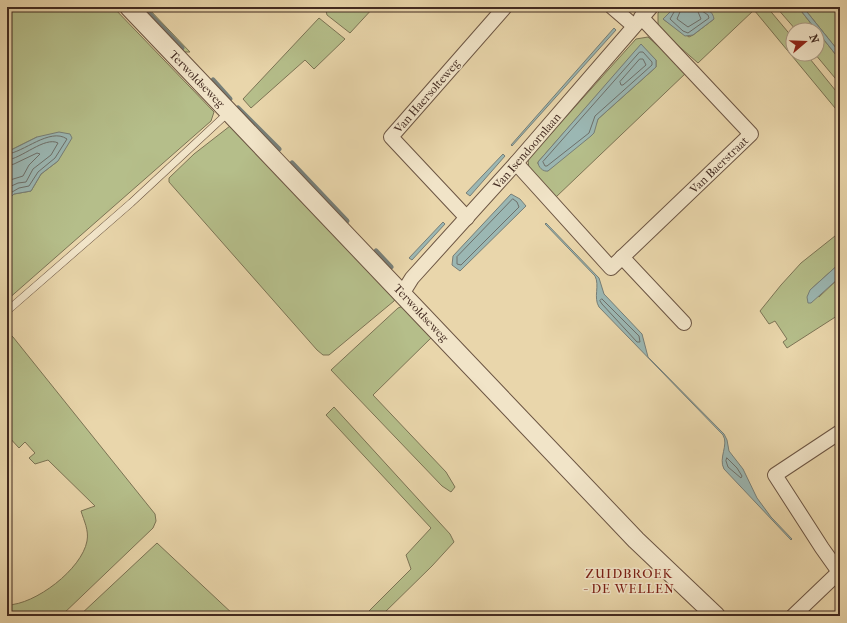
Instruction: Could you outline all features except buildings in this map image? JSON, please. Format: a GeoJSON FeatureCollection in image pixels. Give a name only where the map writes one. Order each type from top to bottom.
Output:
{"type":"FeatureCollection","features":[{"type":"Feature","properties":{"kind":"street","name":"Terwoldseweg"},"geometry":{"type":"LineString","coordinates":[[129,7],[636,540],[716,616]]}},
{"type":"Feature","properties":{"kind":"street","name":"Van Haersolteweg"},"geometry":{"type":"LineString","coordinates":[[467,218],[391,137],[505,7]]}},
{"type":"Feature","properties":{"kind":"street"},"geometry":{"type":"LineString","coordinates":[[612,7],[638,22]]}},
{"type":"Feature","properties":{"kind":"street","name":"Van Isendoornlaan"},"geometry":{"type":"LineString","coordinates":[[402,294],[412,278],[516,163],[651,7]]}},
{"type":"Feature","properties":{"kind":"street","name":"Van Baerstraat"},"geometry":{"type":"LineString","coordinates":[[516,163],[610,268],[751,134],[638,22]]}},
{"type":"Feature","properties":{"kind":"street"},"geometry":{"type":"LineString","coordinates":[[622,257],[684,323]]}},
{"type":"Feature","properties":{"kind":"street"},"geometry":{"type":"LineString","coordinates":[[793,616],[839,571],[776,475],[840,432]]}},
{"type":"Feature","properties":{"kind":"lane"},"geometry":{"type":"LineString","coordinates":[[7,310],[131,203],[229,112]]}},
{"type":"Feature","properties":{"kind":"green space"},"geometry":{"type":"Polygon","coordinates":[[[7,7],[113,7],[214,112],[211,121],[7,300],[7,201],[14,194],[31,191],[41,174],[58,161],[37,137],[7,152],[7,7]]]}},
{"type":"Feature","properties":{"kind":"green space"},"geometry":{"type":"Polygon","coordinates":[[[138,7],[147,7],[190,52],[182,52],[138,7]]]}},
{"type":"Feature","properties":{"kind":"green space"},"geometry":{"type":"Polygon","coordinates":[[[329,7],[374,7],[350,33],[327,15],[326,11],[329,7]]]}},
{"type":"Feature","properties":{"kind":"green space"},"geometry":{"type":"Polygon","coordinates":[[[663,7],[675,7],[663,19],[689,37],[714,19],[701,8],[695,7],[767,7],[785,28],[785,47],[754,10],[698,63],[658,28],[658,13],[663,7]]]}},
{"type":"Feature","properties":{"kind":"green space"},"geometry":{"type":"Polygon","coordinates":[[[776,7],[798,7],[810,22],[789,22],[776,7]]]}},
{"type":"Feature","properties":{"kind":"green space"},"geometry":{"type":"Polygon","coordinates":[[[803,7],[840,7],[840,53],[825,34],[825,22],[815,22],[803,7]]]}},
{"type":"Feature","properties":{"kind":"green space"},"geometry":{"type":"Polygon","coordinates":[[[319,18],[345,39],[314,69],[305,60],[251,108],[243,99],[319,18]]]}},
{"type":"Feature","properties":{"kind":"green space"},"geometry":{"type":"Polygon","coordinates":[[[648,37],[687,72],[556,197],[529,170],[528,159],[636,39],[648,37]],[[641,45],[538,162],[538,164],[548,171],[596,124],[598,119],[656,67],[656,60],[641,45]]]}},
{"type":"Feature","properties":{"kind":"green space"},"geometry":{"type":"Polygon","coordinates":[[[825,41],[840,60],[840,84],[822,62],[825,62],[825,41]]]}},
{"type":"Feature","properties":{"kind":"green space"},"geometry":{"type":"Polygon","coordinates":[[[797,62],[812,62],[840,96],[840,114],[797,62]]]}},
{"type":"Feature","properties":{"kind":"green space"},"geometry":{"type":"Polygon","coordinates":[[[230,126],[396,297],[394,301],[329,355],[323,355],[317,350],[169,182],[169,178],[194,154],[230,126]]]}},
{"type":"Feature","properties":{"kind":"green space"},"geometry":{"type":"Polygon","coordinates":[[[840,232],[840,263],[810,290],[819,297],[840,277],[840,314],[787,348],[783,342],[787,339],[775,321],[769,324],[760,311],[801,263],[840,232]]]}},
{"type":"Feature","properties":{"kind":"green space"},"geometry":{"type":"Polygon","coordinates":[[[403,306],[433,336],[373,395],[446,472],[455,487],[451,492],[442,486],[331,370],[398,308],[403,306]]]}},
{"type":"Feature","properties":{"kind":"green space"},"geometry":{"type":"Polygon","coordinates":[[[7,331],[155,514],[156,521],[153,528],[61,616],[7,616],[7,605],[31,599],[56,584],[67,574],[83,552],[87,541],[87,529],[81,511],[95,506],[48,460],[35,464],[29,458],[35,453],[25,442],[19,448],[7,435],[7,331]]]}},
{"type":"Feature","properties":{"kind":"green space"},"geometry":{"type":"Polygon","coordinates":[[[334,407],[450,534],[454,542],[381,616],[364,616],[411,569],[406,555],[431,528],[326,415],[334,407]]]}},
{"type":"Feature","properties":{"kind":"green space"},"geometry":{"type":"Polygon","coordinates":[[[157,543],[235,616],[79,616],[157,543]]]}},
{"type":"Feature","properties":{"kind":"water"},"geometry":{"type":"Polygon","coordinates":[[[675,7],[704,8],[709,10],[714,19],[693,35],[685,36],[663,19],[675,7]]]}},
{"type":"Feature","properties":{"kind":"water"},"geometry":{"type":"Polygon","coordinates":[[[798,7],[803,7],[815,22],[810,22],[798,7]]]}},
{"type":"Feature","properties":{"kind":"water"},"geometry":{"type":"Polygon","coordinates":[[[614,28],[616,30],[512,146],[511,145],[614,28]]]}},
{"type":"Feature","properties":{"kind":"water"},"geometry":{"type":"Polygon","coordinates":[[[825,34],[840,53],[840,60],[825,41],[825,34]]]}},
{"type":"Feature","properties":{"kind":"water"},"geometry":{"type":"Polygon","coordinates":[[[641,44],[656,60],[656,67],[598,119],[594,133],[591,136],[548,171],[541,169],[538,162],[641,44]]]}},
{"type":"Feature","properties":{"kind":"water"},"geometry":{"type":"Polygon","coordinates":[[[59,132],[70,134],[72,138],[58,161],[41,174],[31,191],[14,194],[7,201],[7,152],[37,137],[59,132]]]}},
{"type":"Feature","properties":{"kind":"water"},"geometry":{"type":"Polygon","coordinates":[[[503,154],[505,156],[470,196],[466,193],[503,154]]]}},
{"type":"Feature","properties":{"kind":"water"},"geometry":{"type":"Polygon","coordinates":[[[511,194],[520,199],[526,206],[460,271],[452,265],[453,256],[511,194]]]}},
{"type":"Feature","properties":{"kind":"water"},"geometry":{"type":"Polygon","coordinates":[[[443,222],[445,224],[412,260],[409,258],[443,222]]]}},
{"type":"Feature","properties":{"kind":"water"},"geometry":{"type":"Polygon","coordinates":[[[546,223],[599,278],[604,294],[642,334],[648,357],[724,434],[729,451],[743,469],[757,498],[771,517],[792,539],[791,540],[724,469],[722,460],[725,439],[723,435],[599,307],[597,303],[597,284],[595,276],[545,224],[546,223]]]}},
{"type":"Feature","properties":{"kind":"water"},"geometry":{"type":"Polygon","coordinates":[[[840,263],[840,277],[811,303],[808,303],[807,297],[810,290],[840,263]]]}},
{"type":"Feature","properties":{"kind":"waterway"},"geometry":{"type":"LineString","coordinates":[[143,7],[182,48]]}},
{"type":"Feature","properties":{"kind":"waterway"},"geometry":{"type":"LineString","coordinates":[[213,80],[230,99]]}},
{"type":"Feature","properties":{"kind":"waterway"},"geometry":{"type":"LineString","coordinates":[[238,108],[279,149]]}},
{"type":"Feature","properties":{"kind":"waterway"},"geometry":{"type":"LineString","coordinates":[[292,163],[347,221]]}},
{"type":"Feature","properties":{"kind":"waterway"},"geometry":{"type":"LineString","coordinates":[[376,251],[391,267]]}},
{"type":"Feature","properties":{"kind":"district","name":"ZUIDBROEK - DE WELLEN"},"geometry":{"type":"Point","coordinates":[629,580]}}]}
